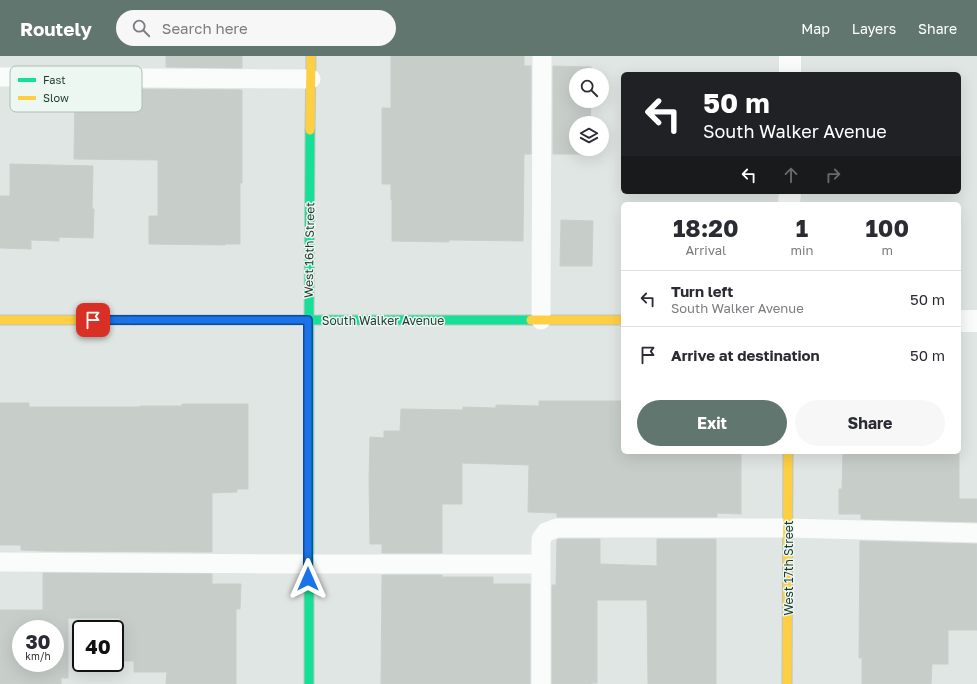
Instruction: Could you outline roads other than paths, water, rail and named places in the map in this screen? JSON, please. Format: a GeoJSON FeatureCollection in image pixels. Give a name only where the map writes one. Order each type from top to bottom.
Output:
{"type":"FeatureCollection","features":[{"type":"Feature","properties":{"kind":"street","name":"West 16th Street"},"geometry":{"type":"LineString","coordinates":[[308,684],[308,320],[311,56]]}},
{"type":"Feature","properties":{"kind":"street"},"geometry":{"type":"LineString","coordinates":[[790,56],[790,72]]}},
{"type":"Feature","properties":{"kind":"street","name":"South Walker Avenue"},"geometry":{"type":"LineString","coordinates":[[0,320],[621,320]]}},
{"type":"Feature","properties":{"kind":"street"},"geometry":{"type":"LineString","coordinates":[[961,321],[977,321]]}},
{"type":"Feature","properties":{"kind":"street","name":"West 17th Street"},"geometry":{"type":"LineString","coordinates":[[787,684],[788,454]]}},
{"type":"Feature","properties":{"kind":"lane"},"geometry":{"type":"LineString","coordinates":[[541,320],[542,56]]}},
{"type":"Feature","properties":{"kind":"lane"},"geometry":{"type":"LineString","coordinates":[[0,77],[10,77]]}},
{"type":"Feature","properties":{"kind":"lane"},"geometry":{"type":"LineString","coordinates":[[142,78],[311,79]]}},
{"type":"Feature","properties":{"kind":"lane"},"geometry":{"type":"LineString","coordinates":[[541,684],[541,539],[546,532],[557,528],[788,528],[977,533]]}},
{"type":"Feature","properties":{"kind":"lane"},"geometry":{"type":"LineString","coordinates":[[0,562],[541,564]]}}]}
